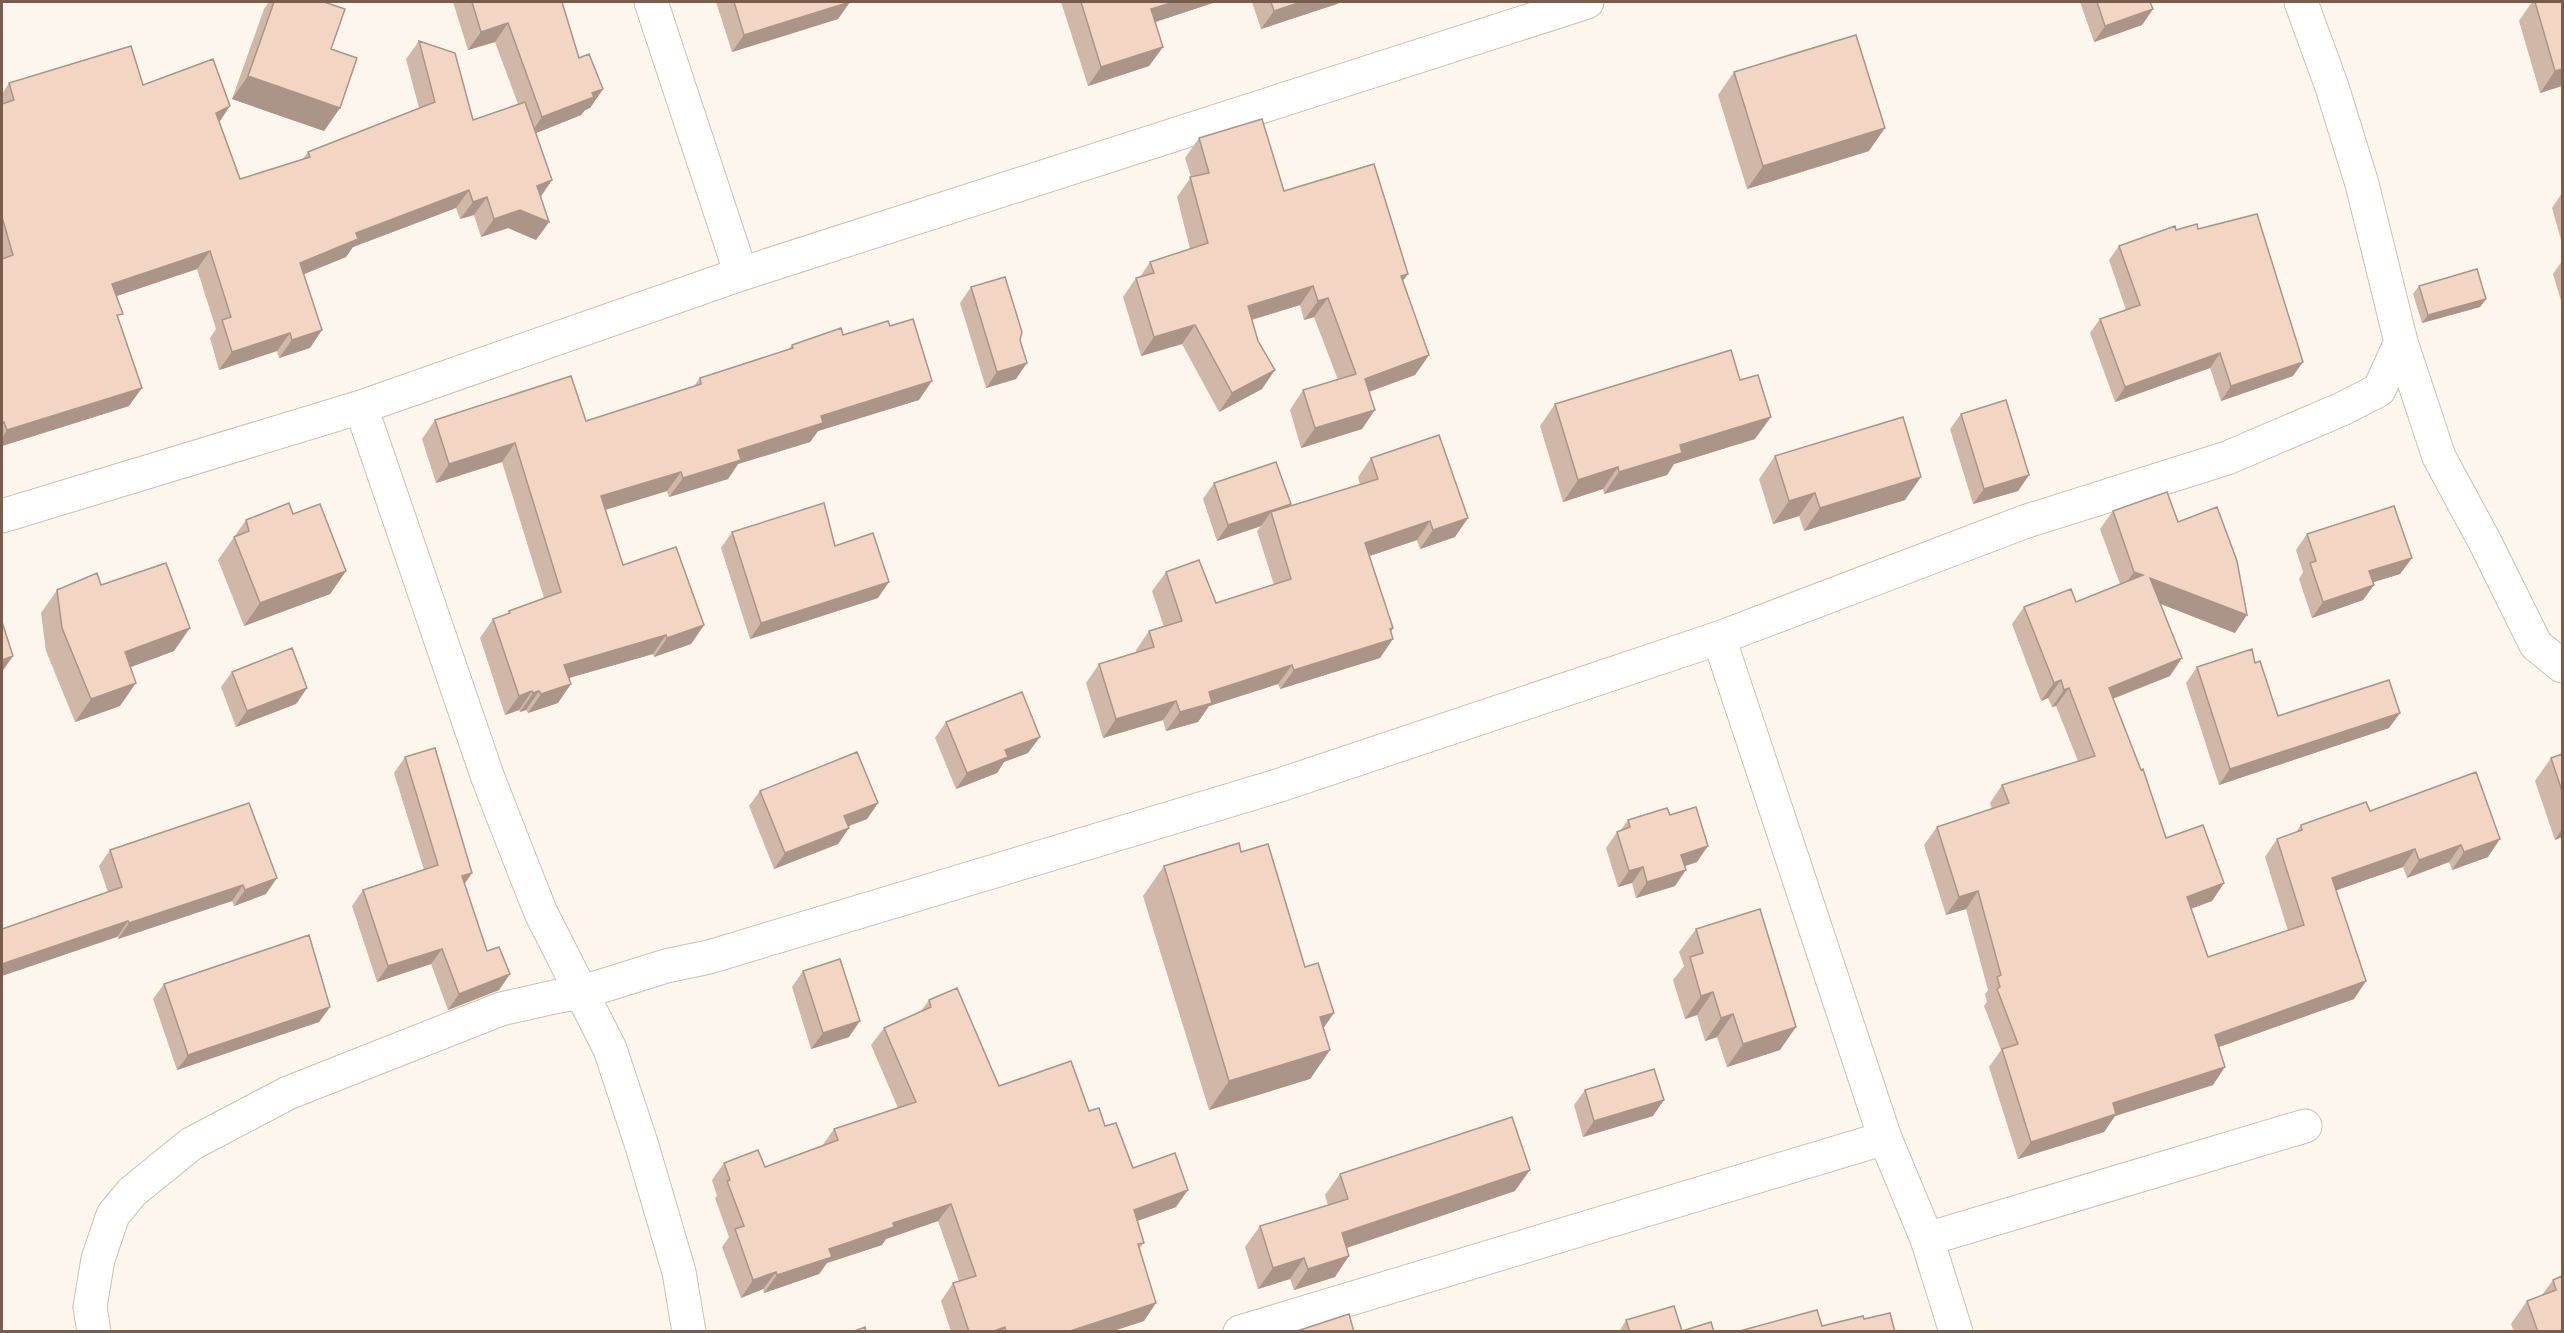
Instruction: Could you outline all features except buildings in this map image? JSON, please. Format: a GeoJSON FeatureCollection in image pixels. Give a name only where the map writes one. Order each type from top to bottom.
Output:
{"type":"FeatureCollection","features":[{"type":"Feature","properties":{"kind":"street"},"geometry":{"type":"LineString","coordinates":[[651,2],[741,274]]}},
{"type":"Feature","properties":{"kind":"street"},"geometry":{"type":"LineString","coordinates":[[2,516],[362,407],[741,274],[1587,2]]}},
{"type":"Feature","properties":{"kind":"street"},"geometry":{"type":"LineString","coordinates":[[2301,2],[2332,87],[2362,184],[2401,342],[2439,458],[2485,542],[2536,645],[2562,666]]}},
{"type":"Feature","properties":{"kind":"street"},"geometry":{"type":"LineString","coordinates":[[94,1332],[90,1307],[98,1259],[113,1215],[132,1192],[191,1144],[288,1093],[501,1009],[583,992],[666,966],[709,957],[1280,785],[1719,638],[2024,522],[2227,458],[2342,409],[2379,390],[2401,342]]}},
{"type":"Feature","properties":{"kind":"street"},"geometry":{"type":"LineString","coordinates":[[362,407],[488,777],[541,913],[610,1049],[642,1146],[679,1272],[689,1332]]}},
{"type":"Feature","properties":{"kind":"street"},"geometry":{"type":"LineString","coordinates":[[1719,638],[1885,1138],[1927,1239],[1956,1332]]}},
{"type":"Feature","properties":{"kind":"street"},"geometry":{"type":"LineString","coordinates":[[1927,1239],[2305,1126]]}},
{"type":"Feature","properties":{"kind":"street"},"geometry":{"type":"LineString","coordinates":[[1240,1332],[1885,1138]]}}]}
